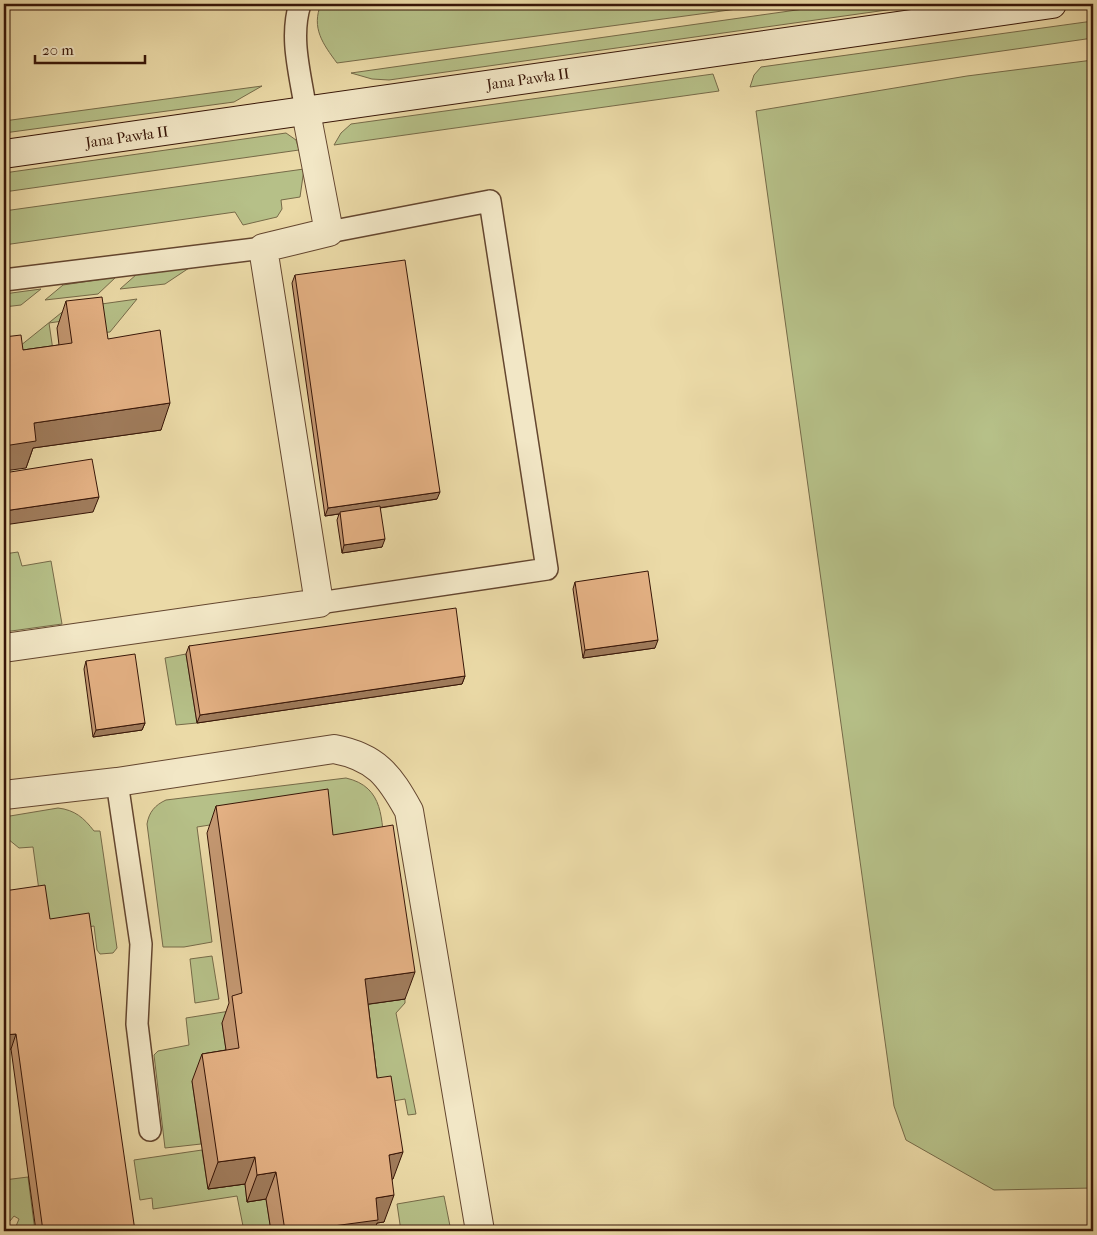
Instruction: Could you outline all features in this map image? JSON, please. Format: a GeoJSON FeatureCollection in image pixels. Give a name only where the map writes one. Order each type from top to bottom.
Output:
{"type":"FeatureCollection","features":[{"type":"Feature","properties":{"kind":"street","name":"Jana Pawła II"},"geometry":{"type":"LineString","coordinates":[[4,154],[306,112],[990,8],[1052,4]]}},
{"type":"Feature","properties":{"kind":"street"},"geometry":{"type":"LineString","coordinates":[[4,648],[319,604],[263,248],[329,232],[306,112]]}},
{"type":"Feature","properties":{"kind":"street"},"geometry":{"type":"LineString","coordinates":[[4,795],[117,782],[334,749],[363,756],[381,770],[409,811],[480,1231]]}},
{"type":"Feature","properties":{"kind":"lane"},"geometry":{"type":"LineString","coordinates":[[300,4],[296,17],[295,40],[306,112]]}},
{"type":"Feature","properties":{"kind":"lane"},"geometry":{"type":"LineString","coordinates":[[319,604],[546,569],[490,201],[329,232]]}},
{"type":"Feature","properties":{"kind":"lane"},"geometry":{"type":"LineString","coordinates":[[4,280],[263,248]]}},
{"type":"Feature","properties":{"kind":"lane"},"geometry":{"type":"LineString","coordinates":[[117,782],[141,944],[138,1024],[150,1130]]}},
{"type":"Feature","properties":{"kind":"green space"},"geometry":{"type":"Polygon","coordinates":[[[321,4],[414,4],[415,8],[446,4],[774,4],[337,63],[323,42],[318,28],[318,13],[321,4]]]}},
{"type":"Feature","properties":{"kind":"green space"},"geometry":{"type":"Polygon","coordinates":[[[839,4],[917,4],[908,7],[389,80],[372,79],[351,73],[839,4]]]}},
{"type":"Feature","properties":{"kind":"green space"},"geometry":{"type":"Polygon","coordinates":[[[1093,21],[1093,38],[750,87],[754,75],[761,67],[1093,21]]]}},
{"type":"Feature","properties":{"kind":"green space"},"geometry":{"type":"Polygon","coordinates":[[[1093,60],[1093,1188],[994,1190],[906,1140],[894,1106],[756,111],[967,76],[1093,60]]]}},
{"type":"Feature","properties":{"kind":"green space"},"geometry":{"type":"Polygon","coordinates":[[[713,74],[719,91],[334,145],[341,133],[351,124],[713,74]]]}},
{"type":"Feature","properties":{"kind":"green space"},"geometry":{"type":"Polygon","coordinates":[[[262,86],[234,102],[4,133],[4,121],[262,86]]]}},
{"type":"Feature","properties":{"kind":"green space"},"geometry":{"type":"Polygon","coordinates":[[[286,133],[296,140],[299,150],[4,192],[4,173],[286,133]]]}},
{"type":"Feature","properties":{"kind":"green space"},"geometry":{"type":"Polygon","coordinates":[[[304,169],[300,197],[281,200],[282,209],[277,217],[243,225],[235,212],[4,245],[4,211],[304,169]]]}},
{"type":"Feature","properties":{"kind":"green space"},"geometry":{"type":"Polygon","coordinates":[[[189,268],[165,284],[120,289],[137,274],[189,268]]]}},
{"type":"Feature","properties":{"kind":"green space"},"geometry":{"type":"Polygon","coordinates":[[[116,277],[98,294],[45,300],[63,285],[116,277]]]}},
{"type":"Feature","properties":{"kind":"green space"},"geometry":{"type":"Polygon","coordinates":[[[41,289],[21,305],[4,307],[4,294],[41,289]]]}},
{"type":"Feature","properties":{"kind":"green space"},"geometry":{"type":"Polygon","coordinates":[[[137,299],[110,332],[100,333],[97,316],[49,323],[55,364],[15,350],[66,309],[137,299]]]}},
{"type":"Feature","properties":{"kind":"green space"},"geometry":{"type":"Polygon","coordinates":[[[18,552],[22,566],[51,561],[62,624],[4,632],[4,554],[18,552]]]}},
{"type":"Feature","properties":{"kind":"green space"},"geometry":{"type":"Polygon","coordinates":[[[186,654],[197,723],[176,725],[165,658],[186,654]]]}},
{"type":"Feature","properties":{"kind":"green space"},"geometry":{"type":"Polygon","coordinates":[[[346,778],[359,782],[368,789],[379,806],[385,852],[333,860],[325,807],[197,827],[212,942],[184,947],[163,947],[147,824],[151,812],[159,804],[166,800],[346,778]]]}},
{"type":"Feature","properties":{"kind":"green space"},"geometry":{"type":"Polygon","coordinates":[[[58,808],[74,813],[87,822],[94,831],[100,831],[117,948],[113,953],[100,954],[97,950],[94,926],[45,934],[33,847],[19,848],[8,839],[4,817],[58,808]]]}},
{"type":"Feature","properties":{"kind":"green space"},"geometry":{"type":"Polygon","coordinates":[[[212,956],[219,999],[195,1003],[190,959],[212,956]]]}},
{"type":"Feature","properties":{"kind":"green space"},"geometry":{"type":"Polygon","coordinates":[[[405,999],[405,1003],[396,1013],[416,1114],[408,1115],[405,1099],[375,1104],[364,1005],[405,999]]]}},
{"type":"Feature","properties":{"kind":"green space"},"geometry":{"type":"Polygon","coordinates":[[[230,1011],[222,1023],[230,1076],[192,1081],[201,1144],[165,1148],[154,1055],[158,1051],[189,1045],[186,1018],[230,1011]]]}},
{"type":"Feature","properties":{"kind":"green space"},"geometry":{"type":"Polygon","coordinates":[[[202,1150],[208,1189],[245,1184],[247,1202],[266,1199],[271,1231],[244,1231],[237,1196],[153,1209],[152,1198],[140,1200],[134,1160],[202,1150]]]}},
{"type":"Feature","properties":{"kind":"green space"},"geometry":{"type":"Polygon","coordinates":[[[28,1177],[35,1231],[14,1231],[19,1219],[14,1216],[10,1221],[4,1217],[4,1180],[28,1177]]]}},
{"type":"Feature","properties":{"kind":"green space"},"geometry":{"type":"Polygon","coordinates":[[[444,1196],[451,1231],[401,1231],[397,1204],[444,1196]]]}},
{"type":"Feature","properties":{"kind":"building"},"geometry":{"type":"Polygon","coordinates":[[[405,260],[440,492],[328,508],[295,275],[405,260]]]}},
{"type":"Feature","properties":{"kind":"building"},"geometry":{"type":"Polygon","coordinates":[[[102,297],[108,339],[160,330],[170,403],[34,423],[36,441],[4,446],[4,337],[21,335],[23,350],[72,343],[66,301],[102,297]]]}},
{"type":"Feature","properties":{"kind":"building"},"geometry":{"type":"Polygon","coordinates":[[[92,459],[99,497],[4,511],[4,473],[92,459]]]}},
{"type":"Feature","properties":{"kind":"building"},"geometry":{"type":"Polygon","coordinates":[[[380,506],[385,539],[344,545],[340,512],[380,506]]]}},
{"type":"Feature","properties":{"kind":"building"},"geometry":{"type":"Polygon","coordinates":[[[648,571],[658,640],[585,650],[575,582],[648,571]]]}},
{"type":"Feature","properties":{"kind":"building"},"geometry":{"type":"Polygon","coordinates":[[[456,608],[465,676],[200,715],[189,646],[456,608]]]}},
{"type":"Feature","properties":{"kind":"building"},"geometry":{"type":"Polygon","coordinates":[[[135,654],[145,723],[96,730],[86,661],[135,654]]]}},
{"type":"Feature","properties":{"kind":"building"},"geometry":{"type":"Polygon","coordinates":[[[328,789],[333,835],[393,825],[415,972],[365,979],[377,1078],[391,1076],[403,1152],[389,1155],[394,1195],[376,1198],[378,1220],[285,1231],[276,1172],[257,1175],[255,1157],[218,1162],[202,1054],[239,1048],[232,996],[242,993],[216,806],[328,789]]]}},
{"type":"Feature","properties":{"kind":"building"},"geometry":{"type":"Polygon","coordinates":[[[45,885],[50,919],[89,913],[135,1231],[43,1231],[16,1034],[4,1035],[4,891],[45,885]]]}}]}
